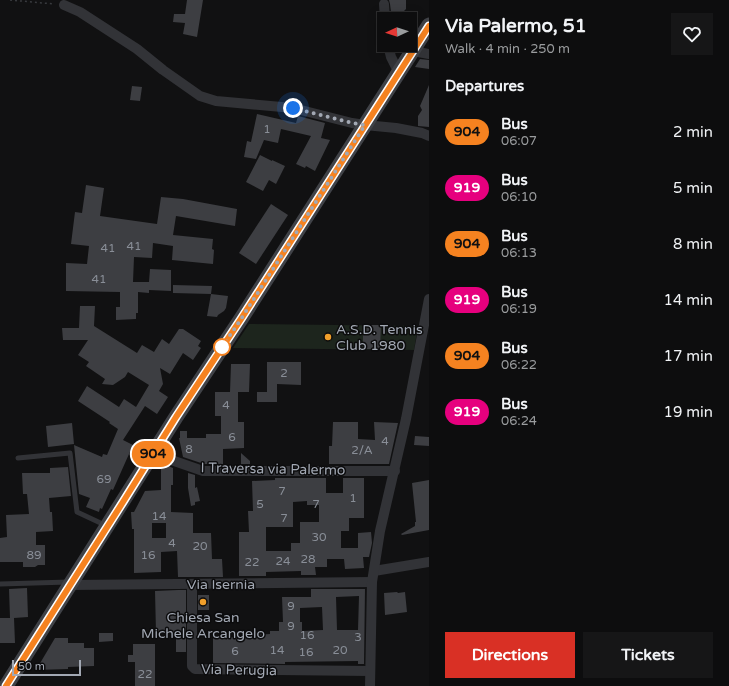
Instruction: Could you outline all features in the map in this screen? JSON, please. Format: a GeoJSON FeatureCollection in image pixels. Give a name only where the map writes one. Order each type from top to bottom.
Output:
{"type":"FeatureCollection","features":[{"type":"Feature","properties":{"kind":"main road"},"geometry":{"type":"LineString","coordinates":[[417,45],[429,26]]}},
{"type":"Feature","properties":{"kind":"main road"},"geometry":{"type":"LineString","coordinates":[[6,686],[176,417],[412,52]]}},
{"type":"Feature","properties":{"kind":"street"},"geometry":{"type":"LineString","coordinates":[[384,4],[385,12]]}},
{"type":"Feature","properties":{"kind":"street"},"geometry":{"type":"LineString","coordinates":[[64,6],[80,12],[136,49],[200,96],[216,101],[293,108],[352,123],[409,130],[429,136]]}},
{"type":"Feature","properties":{"kind":"street"},"geometry":{"type":"LineString","coordinates":[[390,52],[399,73]]}},
{"type":"Feature","properties":{"kind":"street"},"geometry":{"type":"LineString","coordinates":[[417,52],[429,54]]}},
{"type":"Feature","properties":{"kind":"street"},"geometry":{"type":"LineString","coordinates":[[370,686],[372,582],[380,531],[425,344],[429,299]]}},
{"type":"Feature","properties":{"kind":"street","name":"I Traversa via Palermo"},"geometry":{"type":"LineString","coordinates":[[154,454],[203,471],[395,471]]}},
{"type":"Feature","properties":{"kind":"street"},"geometry":{"type":"LineString","coordinates":[[374,571],[429,562]]}},
{"type":"Feature","properties":{"kind":"street","name":"Via Isernia"},"geometry":{"type":"LineString","coordinates":[[71,583],[192,584],[372,582]]}},
{"type":"Feature","properties":{"kind":"street","name":"Via Perugia"},"geometry":{"type":"LineString","coordinates":[[192,584],[192,666],[195,669],[370,671]]}},
{"type":"Feature","properties":{"kind":"lane"},"geometry":{"type":"LineString","coordinates":[[18,458],[70,453],[77,512],[108,526]]}},
{"type":"Feature","properties":{"kind":"lane"},"geometry":{"type":"LineString","coordinates":[[0,584],[71,583]]}},
{"type":"Feature","properties":{"kind":"path"},"geometry":{"type":"LineString","coordinates":[[10,0],[64,6]]}},
{"type":"Feature","properties":{"kind":"shaded area","name":"A.S.D. Tennis Club 1980"},"geometry":{"type":"Polygon","coordinates":[[[249,324],[418,326],[414,350],[233,348],[249,324]]]}},
{"type":"Feature","properties":{"kind":"building"},"geometry":{"type":"Polygon","coordinates":[[[187,0],[203,0],[197,37],[183,34],[185,23],[173,22],[174,14],[185,14],[187,0]]]}},
{"type":"Feature","properties":{"kind":"building"},"geometry":{"type":"Polygon","coordinates":[[[389,0],[406,0],[406,9],[404,12],[391,12],[389,0]]]}},
{"type":"Feature","properties":{"kind":"building"},"geometry":{"type":"Polygon","coordinates":[[[420,59],[429,60],[429,69],[415,67],[420,59]]]}},
{"type":"Feature","properties":{"kind":"building"},"geometry":{"type":"Polygon","coordinates":[[[429,85],[429,127],[418,126],[418,116],[422,110],[420,106],[429,85]]]}},
{"type":"Feature","properties":{"kind":"building"},"geometry":{"type":"Polygon","coordinates":[[[132,86],[142,87],[140,101],[130,100],[132,86]]]}},
{"type":"Feature","properties":{"kind":"building"},"geometry":{"type":"Polygon","coordinates":[[[257,114],[296,123],[298,116],[325,123],[321,138],[330,140],[315,171],[306,166],[305,168],[296,164],[311,136],[281,129],[278,143],[264,140],[256,159],[244,157],[247,141],[251,142],[257,114]]]}},
{"type":"Feature","properties":{"kind":"building"},"geometry":{"type":"Polygon","coordinates":[[[260,155],[285,166],[276,184],[269,180],[263,191],[246,182],[260,155]]]}},
{"type":"Feature","properties":{"kind":"building"},"geometry":{"type":"Polygon","coordinates":[[[86,185],[104,188],[100,216],[157,224],[161,197],[183,199],[237,209],[235,226],[176,216],[173,235],[213,239],[213,264],[172,260],[173,246],[153,243],[152,258],[134,257],[133,282],[149,282],[150,269],[171,270],[171,291],[149,290],[149,293],[138,292],[138,313],[136,313],[136,319],[116,320],[116,307],[120,307],[120,292],[66,291],[66,263],[87,264],[89,246],[71,244],[75,212],[82,213],[86,185]]]}},
{"type":"Feature","properties":{"kind":"building"},"geometry":{"type":"Polygon","coordinates":[[[271,204],[288,215],[256,264],[239,253],[271,204]]]}},
{"type":"Feature","properties":{"kind":"building"},"geometry":{"type":"Polygon","coordinates":[[[173,285],[212,286],[211,294],[173,293],[173,285]]]}},
{"type":"Feature","properties":{"kind":"building"},"geometry":{"type":"Polygon","coordinates":[[[211,294],[228,296],[226,308],[217,317],[207,316],[211,294]]]}},
{"type":"Feature","properties":{"kind":"building"},"geometry":{"type":"Polygon","coordinates":[[[80,306],[95,306],[94,326],[137,353],[142,345],[154,352],[162,339],[169,344],[179,329],[183,329],[201,341],[198,346],[201,348],[193,360],[183,353],[170,374],[160,368],[163,384],[159,391],[168,397],[157,414],[145,406],[123,440],[133,445],[113,490],[111,489],[102,509],[100,508],[99,512],[86,507],[90,498],[79,494],[74,445],[102,457],[103,454],[107,455],[118,429],[78,401],[87,386],[119,407],[124,399],[136,407],[149,385],[128,372],[125,377],[113,385],[102,384],[105,379],[86,366],[89,362],[78,355],[88,340],[63,340],[62,328],[79,328],[80,306]]]}},
{"type":"Feature","properties":{"kind":"building"},"geometry":{"type":"Polygon","coordinates":[[[363,325],[381,325],[380,349],[363,349],[363,325]]]}},
{"type":"Feature","properties":{"kind":"building"},"geometry":{"type":"Polygon","coordinates":[[[267,362],[301,362],[301,385],[277,384],[277,402],[257,402],[257,392],[267,392],[267,362]]]}},
{"type":"Feature","properties":{"kind":"building"},"geometry":{"type":"Polygon","coordinates":[[[231,364],[250,364],[249,392],[238,392],[238,422],[244,422],[244,448],[223,449],[223,464],[204,464],[183,457],[179,438],[180,431],[187,431],[187,438],[206,438],[206,434],[221,434],[221,416],[215,416],[215,392],[230,392],[231,364]]]}},
{"type":"Feature","properties":{"kind":"building"},"geometry":{"type":"Polygon","coordinates":[[[333,422],[358,422],[358,439],[375,440],[374,422],[398,423],[389,464],[329,464],[329,446],[332,446],[333,422]]]}},
{"type":"Feature","properties":{"kind":"building"},"geometry":{"type":"Polygon","coordinates":[[[72,423],[74,444],[48,447],[46,426],[72,423]]]}},
{"type":"Feature","properties":{"kind":"building"},"geometry":{"type":"Polygon","coordinates":[[[415,436],[429,437],[429,446],[414,445],[415,436]]]}},
{"type":"Feature","properties":{"kind":"building"},"geometry":{"type":"Polygon","coordinates":[[[241,453],[250,461],[250,464],[241,464],[241,453]]]}},
{"type":"Feature","properties":{"kind":"building"},"geometry":{"type":"Polygon","coordinates":[[[161,466],[173,468],[173,485],[171,485],[171,512],[193,513],[193,533],[211,533],[212,559],[222,559],[223,577],[178,577],[177,551],[161,552],[161,572],[134,573],[134,529],[132,529],[131,512],[134,512],[145,491],[161,490],[161,466]],[[152,523],[152,538],[166,538],[166,523],[152,523]]]}},
{"type":"Feature","properties":{"kind":"building"},"geometry":{"type":"Polygon","coordinates":[[[68,467],[71,496],[49,498],[50,512],[52,512],[53,531],[36,532],[36,545],[45,545],[45,565],[23,567],[23,562],[0,562],[0,538],[7,537],[6,515],[29,514],[27,494],[23,494],[22,473],[50,473],[50,468],[68,467]]]}},
{"type":"Feature","properties":{"kind":"building"},"geometry":{"type":"Polygon","coordinates":[[[188,473],[195,475],[195,488],[197,487],[200,501],[195,502],[195,505],[191,506],[188,488],[188,473]]]}},
{"type":"Feature","properties":{"kind":"building"},"geometry":{"type":"Polygon","coordinates":[[[275,478],[326,478],[326,493],[343,493],[343,478],[364,478],[364,518],[349,518],[349,531],[341,531],[341,548],[358,548],[358,533],[371,532],[372,543],[369,557],[363,557],[364,568],[345,569],[344,559],[327,559],[327,567],[315,567],[316,575],[301,575],[301,571],[266,572],[266,576],[239,576],[239,532],[249,532],[248,511],[253,511],[252,481],[275,480],[275,478]],[[307,501],[293,502],[293,527],[266,527],[266,551],[291,551],[291,543],[300,543],[300,522],[319,522],[319,505],[307,505],[307,501]]]}},
{"type":"Feature","properties":{"kind":"building"},"geometry":{"type":"Polygon","coordinates":[[[429,480],[429,530],[402,535],[401,534],[415,526],[416,522],[412,483],[429,480]]]}},
{"type":"Feature","properties":{"kind":"building"},"geometry":{"type":"Polygon","coordinates":[[[27,588],[28,617],[14,618],[15,643],[0,643],[0,618],[10,618],[9,589],[27,588]]]}},
{"type":"Feature","properties":{"kind":"building"},"geometry":{"type":"Polygon","coordinates":[[[311,589],[365,589],[364,664],[358,664],[358,661],[285,662],[285,664],[213,663],[213,637],[253,637],[253,635],[270,634],[270,631],[279,631],[279,622],[283,622],[282,597],[311,597],[311,589]],[[359,596],[336,597],[337,630],[358,630],[359,596]],[[322,607],[300,608],[300,622],[302,622],[302,631],[323,630],[322,607]]]}},
{"type":"Feature","properties":{"kind":"building"},"geometry":{"type":"Polygon","coordinates":[[[186,590],[186,652],[176,652],[176,632],[156,633],[155,591],[186,590]]]}},
{"type":"Feature","properties":{"kind":"building"},"geometry":{"type":"Polygon","coordinates":[[[405,592],[407,612],[385,615],[384,593],[405,592]]]}},
{"type":"Feature","properties":{"kind":"building","name":"Chiesa San Michele Arcangelo"},"geometry":{"type":"Polygon","coordinates":[[[198,595],[209,595],[209,610],[198,610],[198,595]]]}},
{"type":"Feature","properties":{"kind":"building"},"geometry":{"type":"Polygon","coordinates":[[[99,633],[113,633],[113,641],[99,642],[99,633]]]}},
{"type":"Feature","properties":{"kind":"building"},"geometry":{"type":"Polygon","coordinates":[[[55,638],[68,638],[68,643],[84,643],[84,648],[94,648],[94,666],[68,667],[68,669],[36,670],[55,638]]]}},
{"type":"Feature","properties":{"kind":"building"},"geometry":{"type":"Polygon","coordinates":[[[133,644],[155,644],[155,686],[135,686],[135,662],[128,662],[128,655],[133,655],[133,644]]]}},
{"type":"Feature","properties":{"kind":"bus line","name":"904"},"geometry":{"type":"LineString","coordinates":[[6,686],[176,417],[241,319],[429,26]]}},
{"type":"Feature","properties":{"kind":"place","name":"A.S.D. Tennis Club 1980"},"geometry":{"type":"Point","coordinates":[328,337]}},
{"type":"Feature","properties":{"kind":"place","name":"Chiesa San Michele Arcangelo"},"geometry":{"type":"Point","coordinates":[203,602]}},
{"type":"Feature","properties":{"kind":"route"},"geometry":{"type":"LineString","coordinates":[[222,347],[365,125],[293,108]]}}]}
